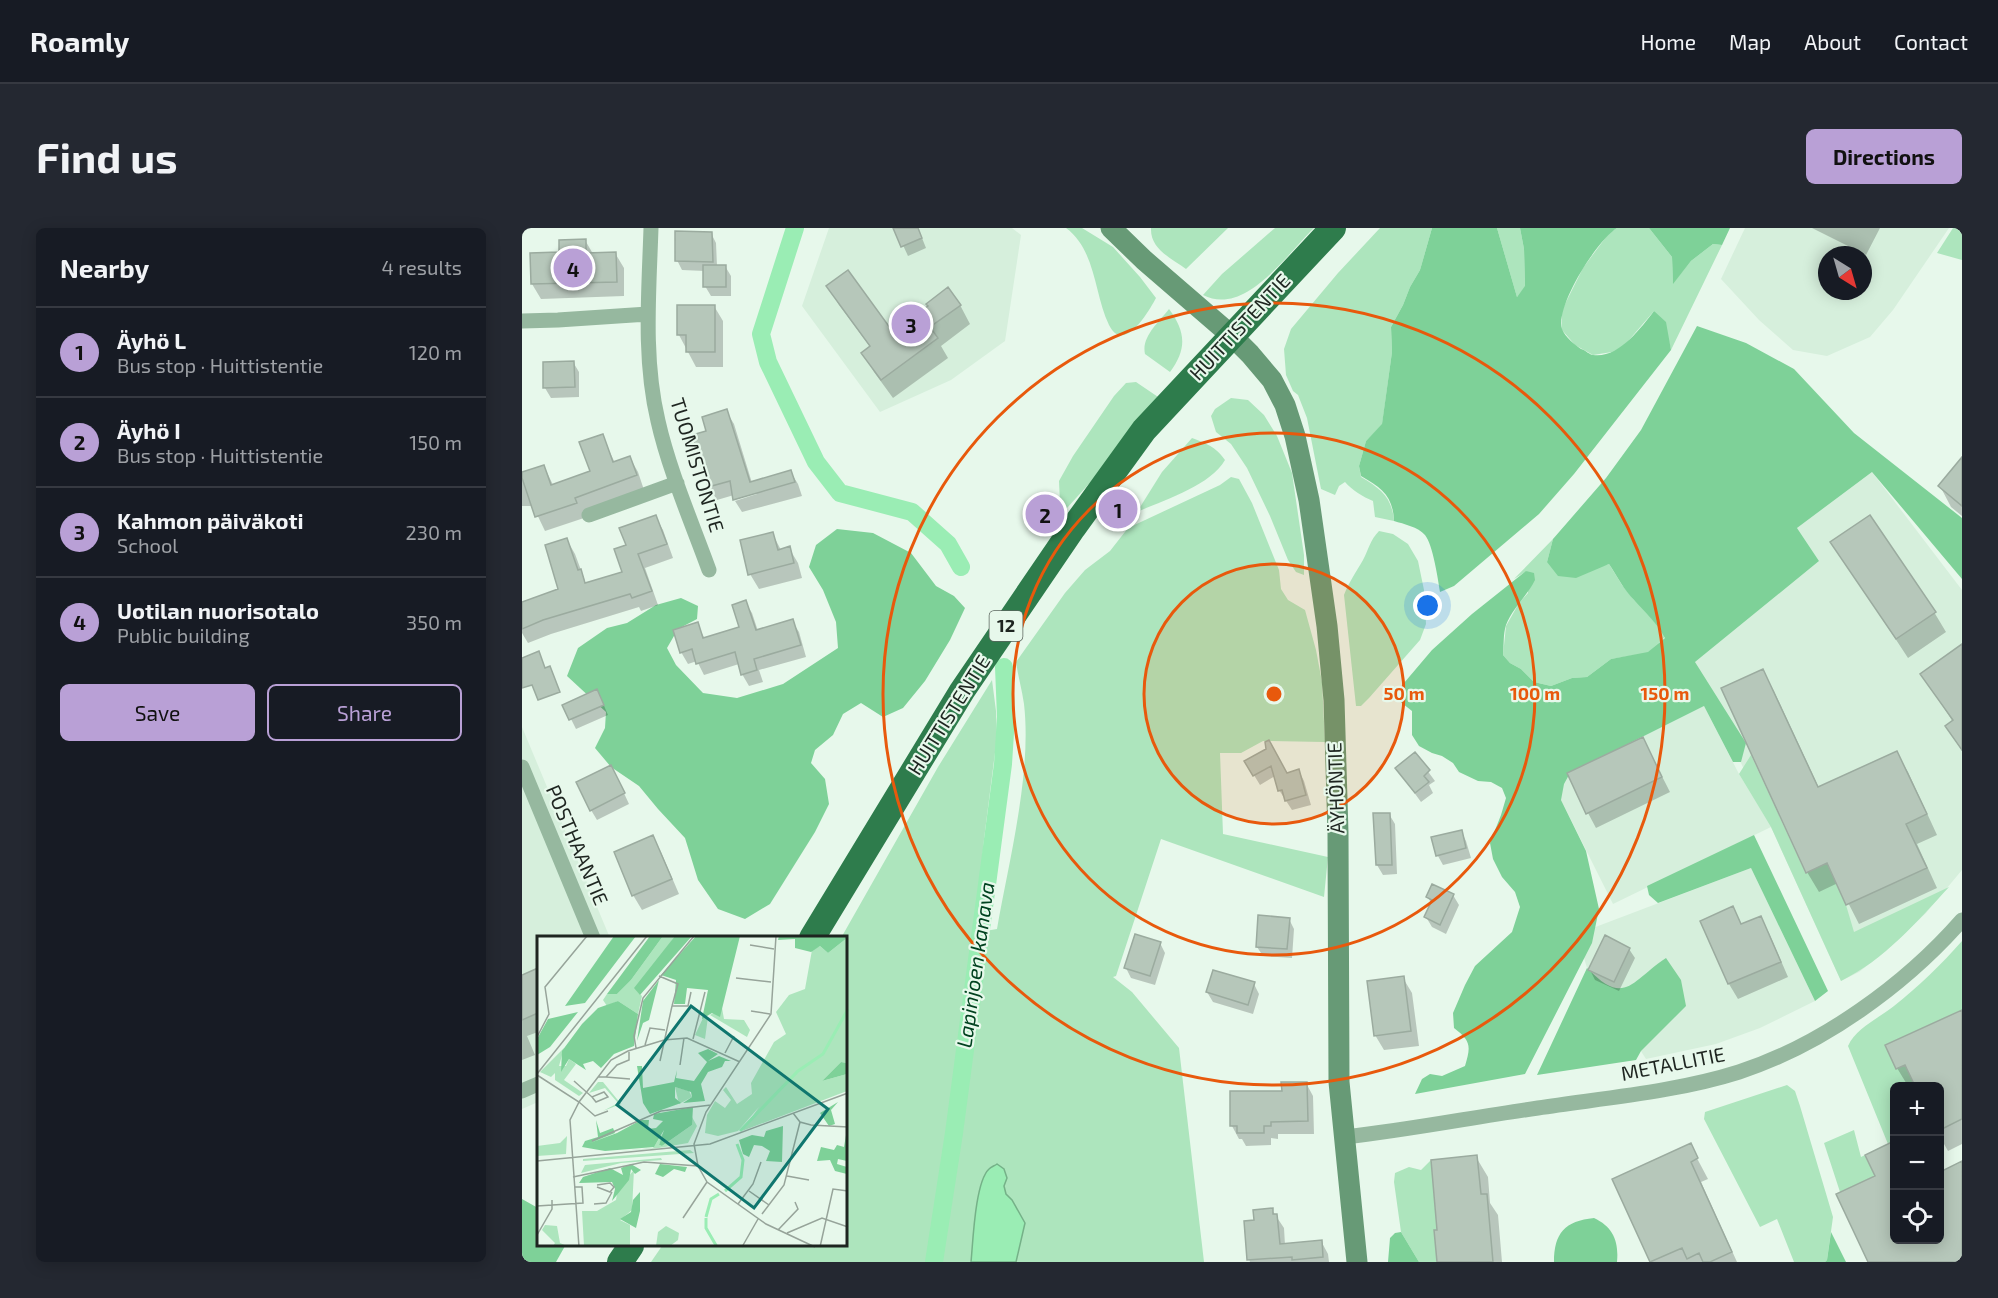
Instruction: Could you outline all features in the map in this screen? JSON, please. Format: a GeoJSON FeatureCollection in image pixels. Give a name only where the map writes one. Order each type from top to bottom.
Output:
{"type":"FeatureCollection","features":[{"type":"Feature","properties":{"kind":"highway","name":"HUITTISTENTIE"},"geometry":{"type":"LineString","coordinates":[[813,936],[962,691],[1144,430],[1333,228]]}},
{"type":"Feature","properties":{"kind":"highway"},"geometry":{"type":"LineString","coordinates":[[620,1262],[629,1247]]}},
{"type":"Feature","properties":{"kind":"main road","name":"ÄYHÖNTIE"},"geometry":{"type":"LineString","coordinates":[[1111,228],[1161,276],[1232,336],[1272,380],[1285,405],[1295,436],[1309,500],[1327,626],[1334,700],[1338,833],[1339,1082],[1357,1262]]}},
{"type":"Feature","properties":{"kind":"street","name":"TUOMISTONTIE"},"geometry":{"type":"LineString","coordinates":[[651,228],[648,314],[652,383],[658,422],[677,483],[709,570]]}},
{"type":"Feature","properties":{"kind":"street"},"geometry":{"type":"LineString","coordinates":[[522,321],[648,314]]}},
{"type":"Feature","properties":{"kind":"street"},"geometry":{"type":"LineString","coordinates":[[589,515],[677,483]]}},
{"type":"Feature","properties":{"kind":"street","name":"POSTHAANTIE"},"geometry":{"type":"LineString","coordinates":[[522,767],[592,936]]}},
{"type":"Feature","properties":{"kind":"street","name":"METALLITIE"},"geometry":{"type":"LineString","coordinates":[[1345,1137],[1651,1091],[1740,1072],[1790,1052],[1835,1026],[1912,970],[1962,920]]}},
{"type":"Feature","properties":{"kind":"street"},"geometry":{"type":"LineString","coordinates":[[522,1090],[537,1083]]}},
{"type":"Feature","properties":{"kind":"shaded area"},"geometry":{"type":"Polygon","coordinates":[[[829,228],[1012,228],[1021,235],[1005,341],[951,380],[880,412],[802,306],[829,228]]]}},
{"type":"Feature","properties":{"kind":"shaded area"},"geometry":{"type":"Polygon","coordinates":[[[1066,228],[1082,228],[1113,247],[1156,298],[1136,328],[1129,333],[1122,335],[1115,333],[1109,325],[1089,260],[1076,237],[1066,228]]]}},
{"type":"Feature","properties":{"kind":"shaded area"},"geometry":{"type":"Polygon","coordinates":[[[1151,228],[1228,228],[1186,269],[1158,247],[1154,242],[1151,228]]]}},
{"type":"Feature","properties":{"kind":"shaded area"},"geometry":{"type":"Polygon","coordinates":[[[1275,228],[1314,228],[1264,280],[1249,290],[1234,297],[1219,300],[1203,295],[1222,274],[1275,228]]]}},
{"type":"Feature","properties":{"kind":"shaded area"},"geometry":{"type":"Polygon","coordinates":[[[1380,228],[1432,228],[1420,270],[1391,327],[1392,352],[1382,425],[1366,441],[1359,466],[1361,477],[1380,490],[1388,500],[1394,521],[1375,517],[1373,501],[1358,493],[1345,482],[1339,486],[1335,495],[1321,489],[1307,418],[1298,395],[1293,391],[1286,375],[1284,349],[1291,329],[1380,228]]]}},
{"type":"Feature","properties":{"kind":"shaded area"},"geometry":{"type":"Polygon","coordinates":[[[1432,228],[1497,228],[1517,297],[1525,286],[1524,249],[1520,228],[1617,228],[1599,245],[1571,290],[1565,305],[1562,329],[1568,338],[1581,349],[1592,355],[1602,355],[1628,341],[1654,311],[1666,322],[1671,350],[1574,474],[1539,514],[1454,586],[1440,592],[1433,554],[1425,535],[1415,528],[1394,521],[1389,499],[1380,489],[1361,476],[1359,466],[1366,441],[1382,424],[1392,352],[1391,327],[1420,270],[1432,228]]]}},
{"type":"Feature","properties":{"kind":"shaded area"},"geometry":{"type":"Polygon","coordinates":[[[1497,228],[1520,228],[1524,249],[1525,287],[1517,297],[1497,228]]]}},
{"type":"Feature","properties":{"kind":"shaded area"},"geometry":{"type":"Polygon","coordinates":[[[1617,228],[1649,228],[1672,257],[1673,283],[1691,261],[1713,244],[1722,245],[1671,350],[1654,311],[1623,347],[1612,352],[1593,355],[1575,345],[1562,330],[1562,310],[1583,268],[1609,233],[1617,228]]]}},
{"type":"Feature","properties":{"kind":"shaded area"},"geometry":{"type":"Polygon","coordinates":[[[1649,228],[1730,228],[1722,245],[1713,244],[1691,261],[1673,284],[1672,257],[1649,228]]]}},
{"type":"Feature","properties":{"kind":"shaded area"},"geometry":{"type":"Polygon","coordinates":[[[1745,228],[1949,228],[1893,310],[1870,337],[1827,356],[1793,350],[1759,320],[1721,279],[1745,228]]]}},
{"type":"Feature","properties":{"kind":"shaded area"},"geometry":{"type":"Polygon","coordinates":[[[1953,228],[1962,228],[1962,260],[1937,253],[1953,228]]]}},
{"type":"Feature","properties":{"kind":"shaded area"},"geometry":{"type":"Polygon","coordinates":[[[1169,309],[1179,325],[1182,340],[1182,348],[1176,364],[1170,372],[1145,354],[1144,348],[1148,336],[1169,309]]]}},
{"type":"Feature","properties":{"kind":"shaded area"},"geometry":{"type":"Polygon","coordinates":[[[1697,326],[1746,343],[1794,369],[1854,433],[1962,518],[1962,579],[1872,472],[1797,528],[1819,561],[1695,662],[1746,743],[1741,762],[1733,762],[1704,706],[1570,773],[1564,784],[1561,800],[1586,851],[1599,909],[1592,943],[1525,1074],[1415,1094],[1422,1079],[1430,1074],[1442,1076],[1465,1066],[1468,1044],[1467,1040],[1454,1028],[1453,1013],[1475,966],[1512,932],[1520,907],[1515,892],[1502,877],[1493,859],[1490,843],[1506,798],[1502,788],[1491,782],[1478,781],[1459,772],[1453,763],[1419,746],[1412,735],[1412,711],[1393,696],[1432,650],[1472,614],[1526,571],[1534,573],[1535,580],[1506,625],[1503,655],[1534,682],[1551,686],[1572,678],[1587,677],[1611,659],[1648,652],[1665,638],[1627,592],[1609,564],[1576,578],[1558,576],[1547,562],[1553,539],[1606,478],[1641,430],[1697,326]]]}},
{"type":"Feature","properties":{"kind":"shaded area"},"geometry":{"type":"Polygon","coordinates":[[[1136,382],[1164,401],[1067,508],[1063,509],[1060,503],[1059,481],[1073,456],[1114,396],[1126,383],[1136,382]]]}},
{"type":"Feature","properties":{"kind":"shaded area"},"geometry":{"type":"Polygon","coordinates":[[[1231,398],[1248,400],[1264,415],[1277,436],[1292,473],[1304,555],[1304,575],[1296,572],[1288,560],[1247,468],[1231,444],[1216,432],[1211,416],[1215,409],[1231,398]]]}},
{"type":"Feature","properties":{"kind":"shaded area"},"geometry":{"type":"Polygon","coordinates":[[[1192,438],[1214,448],[1225,460],[1218,469],[1198,485],[1137,512],[1162,472],[1192,438]]]}},
{"type":"Feature","properties":{"kind":"shaded area"},"geometry":{"type":"Polygon","coordinates":[[[1872,472],[1962,590],[1962,870],[1926,913],[1886,951],[1859,972],[1841,981],[1771,827],[1613,904],[1552,782],[1704,706],[1739,774],[1767,820],[1695,662],[1819,561],[1797,528],[1872,472]]]}},
{"type":"Feature","properties":{"kind":"shaded area"},"geometry":{"type":"Polygon","coordinates":[[[1231,477],[1239,479],[1252,503],[1279,570],[1281,589],[1288,600],[1305,610],[1322,682],[1325,742],[1263,741],[1241,753],[1220,753],[1223,834],[1328,857],[1324,897],[1161,839],[1116,976],[1113,977],[1132,992],[1179,1048],[1204,1262],[651,1262],[661,1247],[848,1247],[848,936],[842,936],[938,767],[992,680],[997,737],[977,919],[973,933],[997,929],[1018,816],[1025,759],[1024,704],[1016,662],[1065,593],[1085,570],[1110,551],[1128,528],[1220,485],[1231,477]]]}},
{"type":"Feature","properties":{"kind":"shaded area"},"geometry":{"type":"Polygon","coordinates":[[[837,529],[873,533],[911,553],[936,586],[954,596],[965,608],[950,640],[925,681],[903,708],[883,717],[861,703],[843,714],[833,735],[815,750],[811,763],[825,779],[829,804],[815,832],[770,904],[745,919],[718,909],[698,880],[685,838],[639,786],[611,767],[595,748],[605,728],[606,712],[567,676],[578,648],[607,628],[627,623],[656,605],[681,598],[698,606],[697,619],[678,629],[667,648],[676,665],[703,693],[737,698],[783,684],[838,648],[836,622],[823,590],[809,567],[816,545],[837,529]]]}},
{"type":"Feature","properties":{"kind":"shaded area"},"geometry":{"type":"Polygon","coordinates":[[[1379,531],[1393,534],[1408,544],[1418,561],[1424,590],[1426,624],[1420,640],[1369,698],[1361,706],[1356,706],[1344,595],[1379,531]]]}},
{"type":"Feature","properties":{"kind":"shaded area"},"geometry":{"type":"Polygon","coordinates":[[[1553,539],[1547,562],[1599,567],[1609,564],[1622,585],[1646,610],[1665,637],[1648,653],[1611,659],[1587,677],[1572,678],[1551,686],[1534,682],[1521,669],[1510,663],[1503,655],[1506,626],[1519,603],[1528,593],[1527,571],[1514,579],[1553,539]]]}},
{"type":"Feature","properties":{"kind":"shaded area"},"geometry":{"type":"Polygon","coordinates":[[[522,727],[609,936],[537,936],[537,1102],[522,1109],[522,727]]]}},
{"type":"Feature","properties":{"kind":"shaded area"},"geometry":{"type":"Polygon","coordinates":[[[1751,755],[1805,872],[1827,863],[1846,905],[1854,932],[1949,887],[1886,951],[1841,981],[1771,827],[1739,774],[1751,755]]]}},
{"type":"Feature","properties":{"kind":"shaded area"},"geometry":{"type":"Polygon","coordinates":[[[1754,835],[1828,991],[1815,1001],[1751,868],[1658,903],[1649,895],[1647,886],[1754,835]]]}},
{"type":"Feature","properties":{"kind":"shaded area"},"geometry":{"type":"Polygon","coordinates":[[[1751,868],[1815,1001],[1760,1028],[1716,1044],[1646,1059],[1587,968],[1577,934],[1751,868]]]}},
{"type":"Feature","properties":{"kind":"shaded area"},"geometry":{"type":"Polygon","coordinates":[[[1962,941],[1962,1010],[1885,1045],[1896,1068],[1905,1065],[1913,1082],[1890,1082],[1890,1143],[1888,1144],[1848,1046],[1856,1034],[1894,1006],[1938,967],[1962,941]]]}},
{"type":"Feature","properties":{"kind":"shaded area"},"geometry":{"type":"Polygon","coordinates":[[[1666,958],[1681,980],[1686,1006],[1641,1051],[1636,1060],[1537,1075],[1587,968],[1610,986],[1627,987],[1666,958]]]}},
{"type":"Feature","properties":{"kind":"shaded area"},"geometry":{"type":"Polygon","coordinates":[[[1787,1085],[1795,1091],[1833,1217],[1825,1262],[1794,1262],[1777,1219],[1760,1227],[1704,1119],[1705,1112],[1787,1085]]]}},
{"type":"Feature","properties":{"kind":"shaded area"},"geometry":{"type":"Polygon","coordinates":[[[1854,1130],[1861,1157],[1865,1155],[1875,1176],[1840,1192],[1824,1143],[1854,1130]]]}},
{"type":"Feature","properties":{"kind":"shaded area"},"geometry":{"type":"Polygon","coordinates":[[[1431,1160],[1437,1230],[1435,1230],[1437,1262],[1419,1262],[1401,1232],[1394,1182],[1395,1173],[1409,1167],[1421,1170],[1431,1160]]]}},
{"type":"Feature","properties":{"kind":"shaded area"},"geometry":{"type":"Polygon","coordinates":[[[997,1164],[1004,1169],[1007,1178],[1004,1186],[1006,1194],[1025,1223],[1016,1262],[971,1262],[981,1186],[989,1169],[997,1164]]]}},
{"type":"Feature","properties":{"kind":"shaded area"},"geometry":{"type":"Polygon","coordinates":[[[522,1199],[537,1207],[537,1247],[564,1247],[556,1262],[522,1262],[522,1199]]]}},
{"type":"Feature","properties":{"kind":"shaded area"},"geometry":{"type":"Polygon","coordinates":[[[1594,1218],[1610,1230],[1616,1241],[1617,1262],[1554,1262],[1556,1243],[1563,1230],[1576,1222],[1594,1218]]]}},
{"type":"Feature","properties":{"kind":"shaded area"},"geometry":{"type":"Polygon","coordinates":[[[1401,1232],[1419,1262],[1388,1262],[1390,1238],[1395,1233],[1401,1232]]]}},
{"type":"Feature","properties":{"kind":"shaded area"},"geometry":{"type":"Polygon","coordinates":[[[1831,1232],[1846,1262],[1825,1262],[1831,1232]]]}},
{"type":"Feature","properties":{"kind":"building"},"geometry":{"type":"Polygon","coordinates":[[[893,228],[918,228],[922,238],[901,247],[893,228]]]}},
{"type":"Feature","properties":{"kind":"building"},"geometry":{"type":"Polygon","coordinates":[[[675,231],[712,232],[713,262],[675,261],[675,231]]]}},
{"type":"Feature","properties":{"kind":"building"},"geometry":{"type":"Polygon","coordinates":[[[586,239],[586,253],[616,252],[617,282],[531,284],[530,253],[559,252],[559,240],[586,239]]]}},
{"type":"Feature","properties":{"kind":"building"},"geometry":{"type":"Polygon","coordinates":[[[703,265],[726,265],[726,287],[703,287],[703,265]]]}},
{"type":"Feature","properties":{"kind":"building"},"geometry":{"type":"Polygon","coordinates":[[[848,270],[893,332],[928,306],[926,304],[948,287],[961,305],[930,327],[938,338],[881,380],[861,353],[870,346],[826,286],[848,270]]]}},
{"type":"Feature","properties":{"kind":"building"},"geometry":{"type":"Polygon","coordinates":[[[677,305],[715,305],[715,352],[686,352],[686,335],[677,335],[677,305]]]}},
{"type":"Feature","properties":{"kind":"building"},"geometry":{"type":"Polygon","coordinates":[[[574,361],[575,387],[543,388],[543,362],[574,361]]]}},
{"type":"Feature","properties":{"kind":"building"},"geometry":{"type":"Polygon","coordinates":[[[727,409],[750,482],[791,470],[795,482],[733,500],[730,481],[708,487],[692,435],[706,431],[702,417],[727,409]]]}},
{"type":"Feature","properties":{"kind":"building"},"geometry":{"type":"Polygon","coordinates":[[[603,434],[613,462],[630,456],[637,475],[575,498],[577,503],[535,517],[522,472],[544,465],[551,485],[590,471],[579,442],[603,434]]]}},
{"type":"Feature","properties":{"kind":"building"},"geometry":{"type":"Polygon","coordinates":[[[1962,457],[1962,506],[1938,486],[1962,457]]]}},
{"type":"Feature","properties":{"kind":"building"},"geometry":{"type":"Polygon","coordinates":[[[656,515],[667,544],[638,554],[652,591],[632,598],[630,594],[543,620],[522,629],[522,602],[558,589],[545,545],[567,538],[585,583],[622,572],[614,549],[626,545],[619,528],[656,515]]]}},
{"type":"Feature","properties":{"kind":"building"},"geometry":{"type":"Polygon","coordinates":[[[1870,515],[1936,612],[1896,639],[1830,542],[1870,515]]]}},
{"type":"Feature","properties":{"kind":"building"},"geometry":{"type":"Polygon","coordinates":[[[773,532],[778,550],[790,546],[794,563],[748,575],[740,540],[773,532]]]}},
{"type":"Feature","properties":{"kind":"building"},"geometry":{"type":"Polygon","coordinates":[[[746,600],[756,630],[793,619],[801,645],[754,659],[757,670],[741,675],[735,652],[696,664],[692,649],[680,653],[673,630],[698,622],[703,638],[739,627],[732,605],[746,600]]]}},
{"type":"Feature","properties":{"kind":"building"},"geometry":{"type":"Polygon","coordinates":[[[1962,644],[1962,750],[1945,726],[1953,720],[1920,674],[1962,644]]]}},
{"type":"Feature","properties":{"kind":"building"},"geometry":{"type":"Polygon","coordinates":[[[539,651],[545,668],[550,666],[560,692],[538,700],[532,685],[522,688],[522,658],[539,651]]]}},
{"type":"Feature","properties":{"kind":"building"},"geometry":{"type":"Polygon","coordinates":[[[1763,669],[1818,787],[1897,751],[1927,814],[1906,824],[1927,868],[1846,905],[1827,863],[1806,873],[1721,688],[1763,669]]]}},
{"type":"Feature","properties":{"kind":"building"},"geometry":{"type":"Polygon","coordinates":[[[597,689],[604,705],[569,720],[562,705],[597,689]]]}},
{"type":"Feature","properties":{"kind":"building"},"geometry":{"type":"Polygon","coordinates":[[[1643,737],[1662,777],[1586,814],[1567,773],[1643,737]]]}},
{"type":"Feature","properties":{"kind":"building"},"geometry":{"type":"Polygon","coordinates":[[[1269,740],[1287,773],[1299,769],[1306,795],[1285,801],[1282,790],[1278,791],[1271,766],[1253,776],[1244,761],[1266,749],[1265,742],[1269,740]]]}},
{"type":"Feature","properties":{"kind":"building"},"geometry":{"type":"Polygon","coordinates":[[[1415,752],[1430,770],[1424,776],[1429,782],[1415,793],[1395,768],[1415,752]]]}},
{"type":"Feature","properties":{"kind":"building"},"geometry":{"type":"Polygon","coordinates":[[[611,765],[625,793],[590,811],[576,782],[611,765]]]}},
{"type":"Feature","properties":{"kind":"building"},"geometry":{"type":"Polygon","coordinates":[[[1373,813],[1390,813],[1392,865],[1376,865],[1373,813]]]}},
{"type":"Feature","properties":{"kind":"building"},"geometry":{"type":"Polygon","coordinates":[[[1462,830],[1466,848],[1436,856],[1431,837],[1462,830]]]}},
{"type":"Feature","properties":{"kind":"building"},"geometry":{"type":"Polygon","coordinates":[[[653,835],[672,879],[632,896],[614,852],[653,835]]]}},
{"type":"Feature","properties":{"kind":"building"},"geometry":{"type":"Polygon","coordinates":[[[1432,884],[1454,894],[1440,925],[1424,917],[1432,900],[1426,897],[1432,884]]]}},
{"type":"Feature","properties":{"kind":"building"},"geometry":{"type":"Polygon","coordinates":[[[1733,906],[1741,924],[1761,916],[1781,962],[1728,984],[1700,921],[1733,906]]]}},
{"type":"Feature","properties":{"kind":"building"},"geometry":{"type":"Polygon","coordinates":[[[1258,915],[1290,918],[1287,949],[1256,947],[1258,915]]]}},
{"type":"Feature","properties":{"kind":"building"},"geometry":{"type":"Polygon","coordinates":[[[1135,934],[1161,942],[1150,976],[1124,968],[1135,934]]]}},
{"type":"Feature","properties":{"kind":"building"},"geometry":{"type":"Polygon","coordinates":[[[1605,935],[1630,948],[1614,982],[1588,970],[1605,935]]]}},
{"type":"Feature","properties":{"kind":"building"},"geometry":{"type":"Polygon","coordinates":[[[537,968],[537,1013],[522,1020],[522,975],[537,968]]]}},
{"type":"Feature","properties":{"kind":"building"},"geometry":{"type":"Polygon","coordinates":[[[1213,970],[1255,982],[1248,1005],[1206,992],[1213,970]]]}},
{"type":"Feature","properties":{"kind":"building"},"geometry":{"type":"Polygon","coordinates":[[[1404,976],[1411,1031],[1374,1036],[1367,981],[1404,976]]]}},
{"type":"Feature","properties":{"kind":"building"},"geometry":{"type":"Polygon","coordinates":[[[1962,1010],[1962,1119],[1944,1128],[1944,1082],[1913,1082],[1905,1065],[1896,1069],[1885,1045],[1962,1010]]]}},
{"type":"Feature","properties":{"kind":"building"},"geometry":{"type":"Polygon","coordinates":[[[1281,1082],[1307,1082],[1308,1121],[1271,1122],[1271,1126],[1264,1126],[1264,1133],[1237,1133],[1237,1126],[1230,1126],[1230,1091],[1282,1091],[1281,1082]]]}},
{"type":"Feature","properties":{"kind":"building"},"geometry":{"type":"Polygon","coordinates":[[[1691,1143],[1698,1158],[1691,1162],[1732,1252],[1710,1262],[1703,1262],[1699,1253],[1687,1259],[1682,1248],[1650,1262],[1612,1179],[1691,1143]]]}},
{"type":"Feature","properties":{"kind":"building"},"geometry":{"type":"Polygon","coordinates":[[[1890,1143],[1890,1244],[1944,1244],[1944,1170],[1962,1161],[1962,1262],[1868,1262],[1836,1194],[1875,1176],[1865,1155],[1890,1143]]]}},
{"type":"Feature","properties":{"kind":"building"},"geometry":{"type":"Polygon","coordinates":[[[1477,1155],[1481,1194],[1487,1194],[1493,1262],[1437,1262],[1434,1230],[1437,1230],[1431,1160],[1477,1155]]]}},
{"type":"Feature","properties":{"kind":"building"},"geometry":{"type":"Polygon","coordinates":[[[1273,1208],[1273,1214],[1277,1214],[1280,1244],[1322,1240],[1323,1257],[1247,1260],[1244,1221],[1254,1220],[1253,1210],[1273,1208]]]}},
{"type":"Feature","properties":{"kind":"waterway","name":"Lapinjoen kanava"},"geometry":{"type":"LineString","coordinates":[[795,228],[761,334],[768,362],[816,462],[840,493],[912,512],[948,544],[961,567]]}},
{"type":"Feature","properties":{"kind":"waterway","name":"Lapinjoen kanava"},"geometry":{"type":"LineString","coordinates":[[934,1262],[954,1133],[1003,764],[1006,717],[1004,667]]}},
{"type":"Feature","properties":{"kind":"place","name":"Uotilan nuorisotalo"},"geometry":{"type":"Point","coordinates":[573,268]}},
{"type":"Feature","properties":{"kind":"place","name":"Kahmon päiväkoti"},"geometry":{"type":"Point","coordinates":[911,324]}},
{"type":"Feature","properties":{"kind":"place","name":"Äyhö L"},"geometry":{"type":"Point","coordinates":[1118,509]}},
{"type":"Feature","properties":{"kind":"place","name":"Äyhö I"},"geometry":{"type":"Point","coordinates":[1045,514]}}]}
